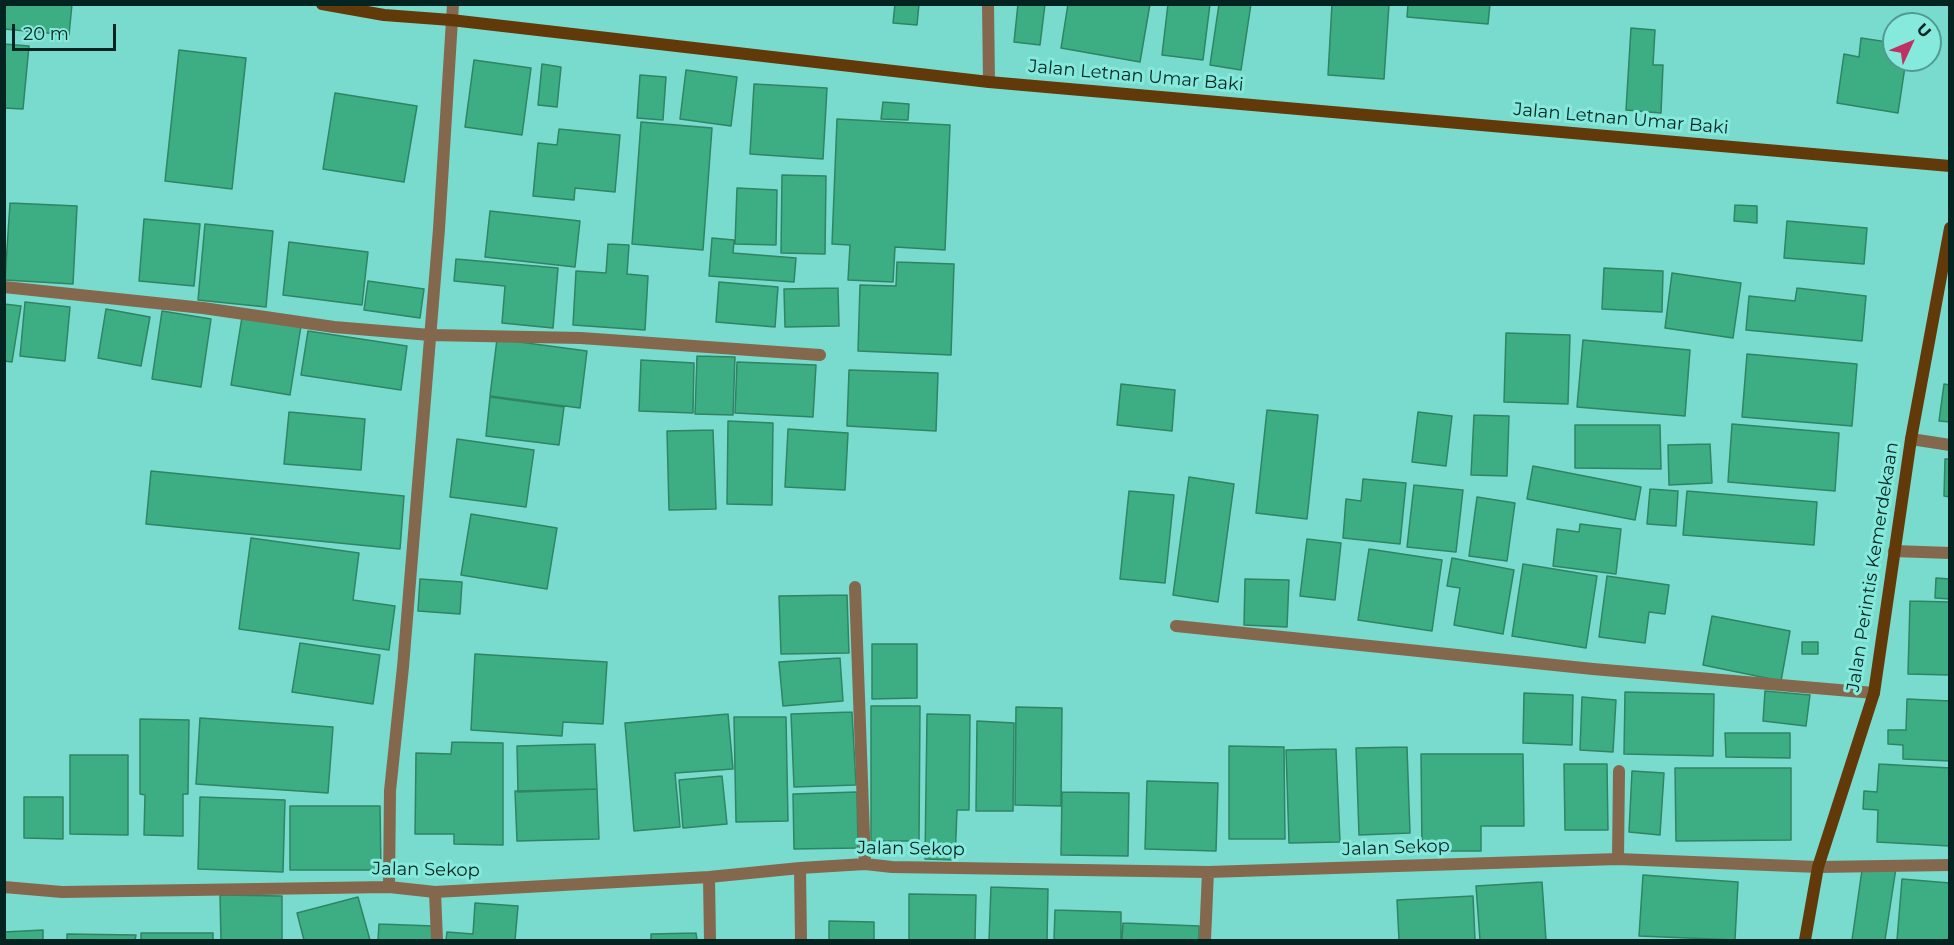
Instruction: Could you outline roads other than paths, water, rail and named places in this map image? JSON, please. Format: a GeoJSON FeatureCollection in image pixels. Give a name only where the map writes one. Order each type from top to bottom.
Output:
{"type":"FeatureCollection","features":[{"type":"Feature","properties":{"kind":"street","name":"Jalan Letnan Umar Baki"},"geometry":{"type":"LineString","coordinates":[[322,4],[384,15],[452,20],[989,82],[1950,166]]}},
{"type":"Feature","properties":{"kind":"street"},"geometry":{"type":"LineString","coordinates":[[389,887],[390,790],[403,668],[430,335],[453,4]]}},
{"type":"Feature","properties":{"kind":"street"},"geometry":{"type":"LineString","coordinates":[[988,4],[989,82]]}},
{"type":"Feature","properties":{"kind":"street","name":"Jalan Perintis Kemerdekaan"},"geometry":{"type":"LineString","coordinates":[[1805,940],[1818,867],[1875,693],[1911,439],[1950,228]]}},
{"type":"Feature","properties":{"kind":"street"},"geometry":{"type":"LineString","coordinates":[[4,287],[203,308],[334,327],[430,335],[580,338],[820,354]]}},
{"type":"Feature","properties":{"kind":"street"},"geometry":{"type":"LineString","coordinates":[[1911,439],[1950,445]]}},
{"type":"Feature","properties":{"kind":"street"},"geometry":{"type":"LineString","coordinates":[[1894,551],[1950,553]]}},
{"type":"Feature","properties":{"kind":"street"},"geometry":{"type":"LineString","coordinates":[[855,587],[865,864]]}},
{"type":"Feature","properties":{"kind":"street"},"geometry":{"type":"LineString","coordinates":[[1176,626],[1593,669],[1875,693]]}},
{"type":"Feature","properties":{"kind":"street"},"geometry":{"type":"LineString","coordinates":[[1618,860],[1619,771]]}},
{"type":"Feature","properties":{"kind":"street","name":"Jalan Sekop"},"geometry":{"type":"LineString","coordinates":[[4,887],[62,892],[389,887],[435,892],[709,877],[865,864],[892,867],[1208,872],[1618,860],[1818,867],[1950,865]]}},
{"type":"Feature","properties":{"kind":"street"},"geometry":{"type":"LineString","coordinates":[[800,868],[801,940]]}},
{"type":"Feature","properties":{"kind":"street"},"geometry":{"type":"LineString","coordinates":[[1206,940],[1208,872]]}},
{"type":"Feature","properties":{"kind":"street"},"geometry":{"type":"LineString","coordinates":[[709,877],[710,940]]}},
{"type":"Feature","properties":{"kind":"street"},"geometry":{"type":"LineString","coordinates":[[435,892],[437,940]]}}]}
